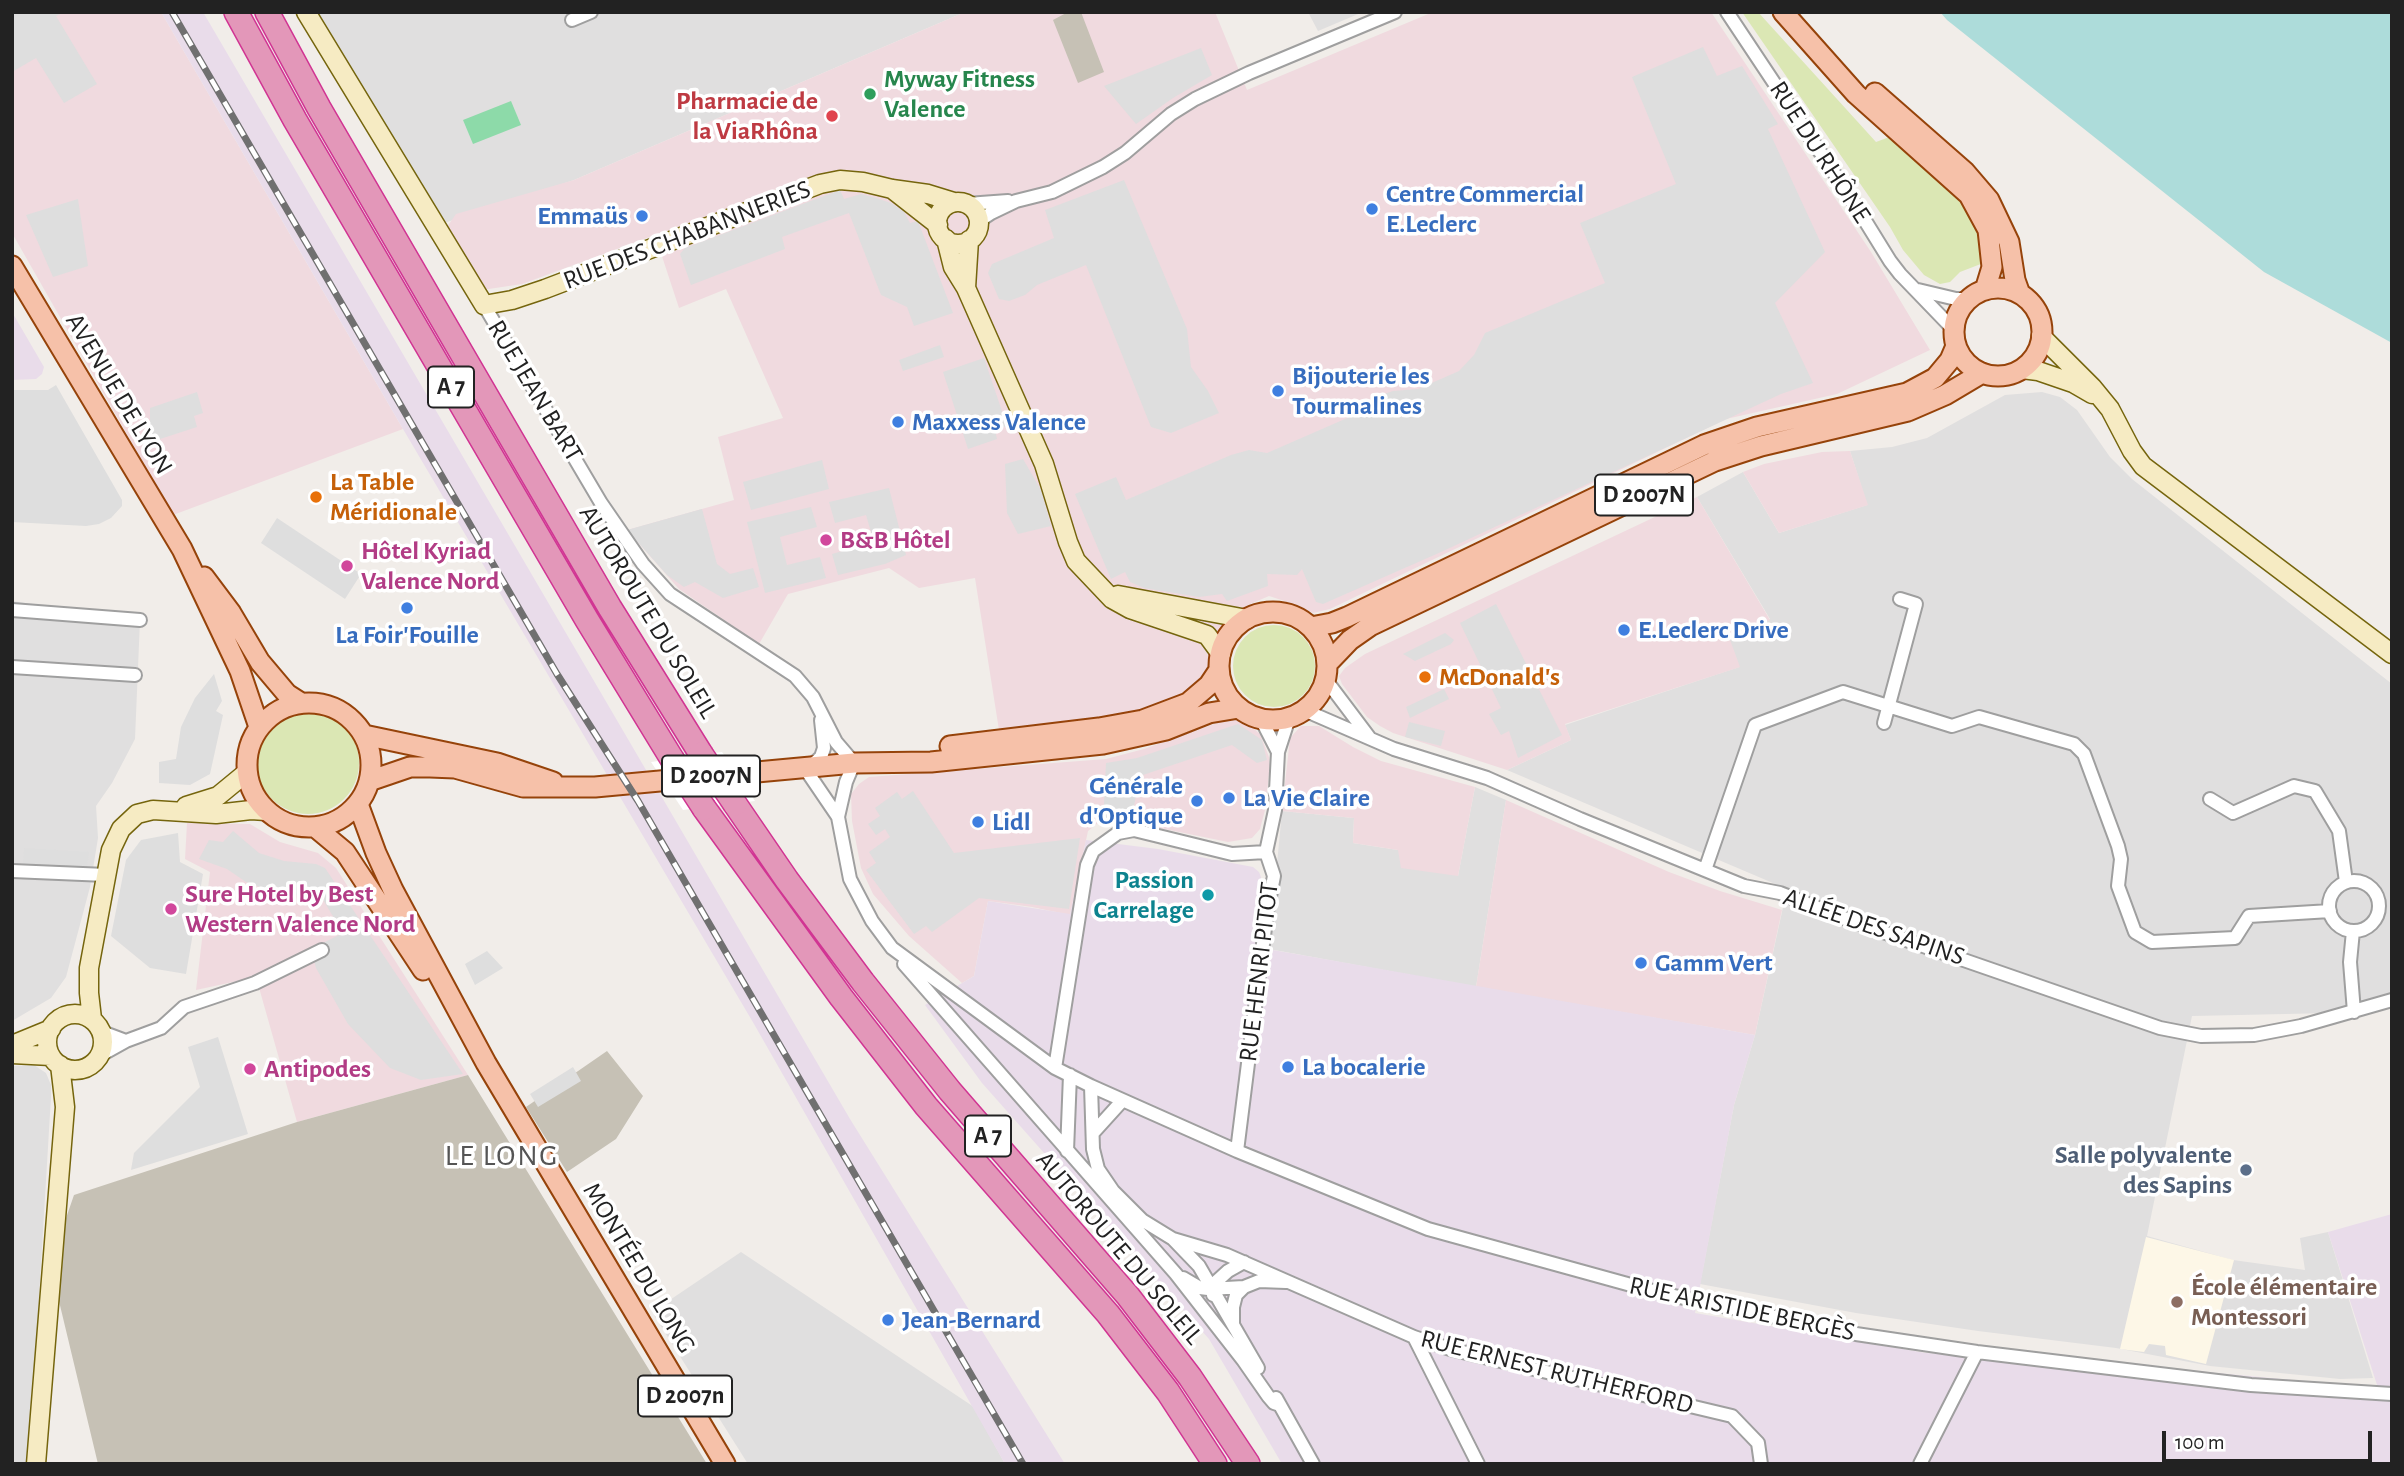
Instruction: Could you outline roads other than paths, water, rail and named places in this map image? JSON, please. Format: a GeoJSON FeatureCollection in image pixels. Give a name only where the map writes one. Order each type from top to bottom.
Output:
{"type":"FeatureCollection","features":[{"type":"Feature","properties":{"kind":"highway","name":"AUTOROUTE DU SOLEIL"},"geometry":{"type":"LineString","coordinates":[[236,12],[295,120],[489,454],[587,620],[704,807],[841,997],[935,1115],[1108,1314],[1168,1392],[1215,1464]]}},
{"type":"Feature","properties":{"kind":"highway","name":"AUTOROUTE DU SOLEIL"},"geometry":{"type":"LineString","coordinates":[[267,12],[319,108],[610,608],[701,754],[787,880],[863,982],[958,1101],[1128,1296],[1190,1377],[1248,1464]]}},
{"type":"Feature","properties":{"kind":"main road"},"geometry":{"type":"LineString","coordinates":[[1783,12],[1856,94],[1969,195],[1988,230],[1992,267],[1977,294],[1956,318],[1955,338],[1962,358],[1982,373],[2000,376],[2022,369],[2035,354],[2041,336],[2039,316],[2020,294],[2000,220],[1979,187],[1864,83],[1806,36]]}},
{"type":"Feature","properties":{"kind":"main road","name":"AVENUE DE LYON"},"geometry":{"type":"LineString","coordinates":[[12,266],[182,549],[240,671],[259,727]]}},
{"type":"Feature","properties":{"kind":"main road"},"geometry":{"type":"LineString","coordinates":[[1977,294],[1997,288],[2020,294]]}},
{"type":"Feature","properties":{"kind":"main road","name":"D 2007N"},"geometry":{"type":"LineString","coordinates":[[1311,627],[1347,617],[1704,444],[1757,427],[1907,393],[1935,378],[1951,360],[1955,338]]}},
{"type":"Feature","properties":{"kind":"main road","name":"D 2007N"},"geometry":{"type":"LineString","coordinates":[[1326,672],[1350,640],[1370,626],[1715,461],[1761,446],[1908,411],[1945,395],[1982,373]]}},
{"type":"Feature","properties":{"kind":"main road","name":"AVENUE DE LYON"},"geometry":{"type":"LineString","coordinates":[[182,549],[224,604],[260,662],[287,694],[301,703]]}},
{"type":"Feature","properties":{"kind":"main road"},"geometry":{"type":"LineString","coordinates":[[1265,612],[1294,616],[1311,627],[1320,637],[1325,650],[1326,672],[1321,692],[1297,714],[1275,720],[1261,719],[1239,708],[1225,691],[1220,662],[1230,633],[1247,619],[1265,612]]}},
{"type":"Feature","properties":{"kind":"main road","name":"D 2007N"},"geometry":{"type":"LineString","coordinates":[[854,764],[932,748],[1099,728],[1143,720],[1188,703],[1209,684],[1220,662]]}},
{"type":"Feature","properties":{"kind":"main road"},"geometry":{"type":"LineString","coordinates":[[314,702],[339,710],[349,717],[364,735],[371,757],[369,781],[358,804],[346,815],[315,827],[289,824],[266,811],[253,793],[246,773],[246,756],[259,727],[271,715],[285,707],[301,703],[314,702]]}},
{"type":"Feature","properties":{"kind":"main road","name":"D 2007N"},"geometry":{"type":"LineString","coordinates":[[369,781],[410,767],[430,767],[455,768],[523,787],[568,788],[615,786],[807,767],[931,762],[1102,744],[1166,730],[1219,710],[1239,708]]}},
{"type":"Feature","properties":{"kind":"main road","name":"D 2007N"},"geometry":{"type":"LineString","coordinates":[[364,735],[497,763],[568,788]]}},
{"type":"Feature","properties":{"kind":"main road","name":"MONTÉE DU LONG"},"geometry":{"type":"LineString","coordinates":[[358,804],[393,890],[486,1063],[725,1464]]}},
{"type":"Feature","properties":{"kind":"main road","name":"MONTÉE DU LONG"},"geometry":{"type":"LineString","coordinates":[[315,827],[345,852],[360,872],[486,1063]]}},
{"type":"Feature","properties":{"kind":"street","name":"RUE JEAN BART"},"geometry":{"type":"LineString","coordinates":[[306,12],[601,503],[642,564],[670,594],[795,676],[813,697],[821,716],[824,748],[821,757],[807,767]]}},
{"type":"Feature","properties":{"kind":"street"},"geometry":{"type":"LineString","coordinates":[[572,20],[591,12]]}},
{"type":"Feature","properties":{"kind":"street"},"geometry":{"type":"LineString","coordinates":[[979,221],[1016,201],[1052,192],[1103,167],[1125,153],[1171,114],[1195,99],[1249,73],[1395,12]]}},
{"type":"Feature","properties":{"kind":"street","name":"RUE DU RHÔNE"},"geometry":{"type":"LineString","coordinates":[[1727,12],[1890,261],[1955,338]]}},
{"type":"Feature","properties":{"kind":"street","name":"RUE DES CHABANNERIES"},"geometry":{"type":"LineString","coordinates":[[484,305],[512,300],[545,289],[820,184],[840,180],[863,182],[960,203]]}},
{"type":"Feature","properties":{"kind":"street","name":"RUE DES CHABANNERIES"},"geometry":{"type":"LineString","coordinates":[[892,189],[942,232]]}},
{"type":"Feature","properties":{"kind":"street"},"geometry":{"type":"LineString","coordinates":[[1016,201],[960,203],[941,210],[942,232],[953,267],[966,288],[1044,464],[1076,561],[1102,590],[1130,609],[1207,635],[1220,662]]}},
{"type":"Feature","properties":{"kind":"street"},"geometry":{"type":"LineString","coordinates":[[942,232],[953,243],[969,240],[976,233],[979,221],[973,208],[960,203]]}},
{"type":"Feature","properties":{"kind":"street"},"geometry":{"type":"LineString","coordinates":[[966,288],[969,240]]}},
{"type":"Feature","properties":{"kind":"street"},"geometry":{"type":"LineString","coordinates":[[1914,289],[1956,299],[1977,294]]}},
{"type":"Feature","properties":{"kind":"street"},"geometry":{"type":"LineString","coordinates":[[2041,336],[2084,377],[2110,409],[2143,466],[2392,654]]}},
{"type":"Feature","properties":{"kind":"street"},"geometry":{"type":"LineString","coordinates":[[2022,369],[2038,371],[2073,383],[2101,399]]}},
{"type":"Feature","properties":{"kind":"street"},"geometry":{"type":"LineString","coordinates":[[1102,590],[1127,598],[1247,619]]}},
{"type":"Feature","properties":{"kind":"street"},"geometry":{"type":"LineString","coordinates":[[1884,723],[1916,604],[1900,599]]}},
{"type":"Feature","properties":{"kind":"street"},"geometry":{"type":"LineString","coordinates":[[12,610],[141,620]]}},
{"type":"Feature","properties":{"kind":"street"},"geometry":{"type":"LineString","coordinates":[[12,667],[135,675]]}},
{"type":"Feature","properties":{"kind":"street","name":"ALLÉE DES SAPINS"},"geometry":{"type":"LineString","coordinates":[[1326,672],[1370,737]]}},
{"type":"Feature","properties":{"kind":"street"},"geometry":{"type":"LineString","coordinates":[[1705,870],[1755,725],[1843,692],[1952,726],[1979,717],[2074,744],[2084,754],[2118,846],[2121,859],[2118,886],[2135,932],[2152,942],[2235,938],[2249,916],[2330,911]]}},
{"type":"Feature","properties":{"kind":"street","name":"ALLÉE DES SAPINS"},"geometry":{"type":"LineString","coordinates":[[1297,714],[1497,782],[1744,886],[1780,893],[1854,922],[2137,1021],[2177,1032],[2201,1036],[2278,1032],[2392,1000]]}},
{"type":"Feature","properties":{"kind":"street","name":"RUE HENRI PITOT"},"geometry":{"type":"LineString","coordinates":[[1237,1151],[1267,912],[1274,876],[1266,852],[1275,810],[1279,752],[1297,714]]}},
{"type":"Feature","properties":{"kind":"street","name":"RUE JEAN BART"},"geometry":{"type":"LineString","coordinates":[[821,716],[829,725],[836,742],[854,764]]}},
{"type":"Feature","properties":{"kind":"street"},"geometry":{"type":"LineString","coordinates":[[1261,719],[1279,752]]}},
{"type":"Feature","properties":{"kind":"street"},"geometry":{"type":"LineString","coordinates":[[838,817],[846,782],[854,764]]}},
{"type":"Feature","properties":{"kind":"street"},"geometry":{"type":"LineString","coordinates":[[807,767],[838,817],[850,879],[872,920],[892,948],[1176,1274],[1268,1396],[1280,1405]]}},
{"type":"Feature","properties":{"kind":"street"},"geometry":{"type":"LineString","coordinates":[[172,810],[218,796],[246,773]]}},
{"type":"Feature","properties":{"kind":"street"},"geometry":{"type":"LineString","coordinates":[[2210,799],[2233,813],[2294,786],[2315,791],[2339,831],[2346,882]]}},
{"type":"Feature","properties":{"kind":"street"},"geometry":{"type":"LineString","coordinates":[[12,1054],[56,1060],[75,1070],[93,1064],[99,1056],[103,1044],[89,993],[89,968],[115,839],[129,820],[137,814],[153,810],[216,814],[266,811]]}},
{"type":"Feature","properties":{"kind":"street"},"geometry":{"type":"LineString","coordinates":[[1055,1068],[1087,865],[1093,850],[1118,833],[1134,830],[1232,854],[1266,852]]}},
{"type":"Feature","properties":{"kind":"street"},"geometry":{"type":"LineString","coordinates":[[12,871],[106,875]]}},
{"type":"Feature","properties":{"kind":"street"},"geometry":{"type":"LineString","coordinates":[[2354,880],[2369,885],[2386,906],[2368,927],[2353,931],[2338,925],[2330,911],[2329,904],[2334,890],[2346,882],[2354,880]]}},
{"type":"Feature","properties":{"kind":"street"},"geometry":{"type":"LineString","coordinates":[[2353,931],[2350,961],[2354,1012]]}},
{"type":"Feature","properties":{"kind":"street","name":"RUE ARISTIDE BERGÈS"},"geometry":{"type":"LineString","coordinates":[[892,948],[1055,1068],[1122,1101],[1237,1151],[1428,1229],[1651,1291],[1856,1334],[1977,1352],[2251,1385],[2392,1394]]}},
{"type":"Feature","properties":{"kind":"street"},"geometry":{"type":"LineString","coordinates":[[99,1056],[126,1041],[161,1028],[184,1007],[255,983],[323,950]]}},
{"type":"Feature","properties":{"kind":"street"},"geometry":{"type":"LineString","coordinates":[[68,1015],[89,968]]}},
{"type":"Feature","properties":{"kind":"street"},"geometry":{"type":"LineString","coordinates":[[36,1464],[65,1107],[56,1060],[48,1038],[58,1020],[76,1014],[126,1041]]}},
{"type":"Feature","properties":{"kind":"street"},"geometry":{"type":"LineString","coordinates":[[12,1045],[51,1029]]}},
{"type":"Feature","properties":{"kind":"street"},"geometry":{"type":"LineString","coordinates":[[65,1107],[84,1068]]}},
{"type":"Feature","properties":{"kind":"street"},"geometry":{"type":"LineString","coordinates":[[1067,1151],[1070,1075]]}},
{"type":"Feature","properties":{"kind":"street"},"geometry":{"type":"LineString","coordinates":[[1091,1086],[1093,1149],[1098,1170],[1142,1220],[1174,1239],[1199,1266],[1312,1464]]}},
{"type":"Feature","properties":{"kind":"street"},"geometry":{"type":"LineString","coordinates":[[1093,1133],[1122,1101]]}},
{"type":"Feature","properties":{"kind":"street","name":"RUE ERNEST RUTHERFORD"},"geometry":{"type":"LineString","coordinates":[[1174,1239],[1227,1255],[1414,1337],[1450,1349],[1732,1416],[1758,1443],[1762,1464]]}},
{"type":"Feature","properties":{"kind":"street"},"geometry":{"type":"LineString","coordinates":[[1212,1321],[1213,1289],[1217,1281],[1227,1271],[1244,1262]]}},
{"type":"Feature","properties":{"kind":"street"},"geometry":{"type":"LineString","coordinates":[[1176,1274],[1200,1288],[1213,1289],[1244,1287],[1259,1281],[1294,1283]]}},
{"type":"Feature","properties":{"kind":"street"},"geometry":{"type":"LineString","coordinates":[[1233,1328],[1236,1295],[1244,1287]]}},
{"type":"Feature","properties":{"kind":"street"},"geometry":{"type":"LineString","coordinates":[[1414,1337],[1478,1464]]}},
{"type":"Feature","properties":{"kind":"street"},"geometry":{"type":"LineString","coordinates":[[1920,1464],[1977,1352]]}},
{"type":"Feature","properties":{"kind":"water"},"geometry":{"type":"Polygon","coordinates":[[[1940,12],[2392,12],[2392,343],[2264,272],[1940,12]]]}},
{"type":"Feature","properties":{"kind":"railway"},"geometry":{"type":"LineString","coordinates":[[172,12],[557,674],[638,801],[1023,1464]]}},
{"type":"Feature","properties":{"kind":"place","name":"Myway Fitness Valence"},"geometry":{"type":"Point","coordinates":[870,94]}},
{"type":"Feature","properties":{"kind":"place","name":"Pharmacie de la ViaRhôna"},"geometry":{"type":"Point","coordinates":[832,116]}},
{"type":"Feature","properties":{"kind":"place","name":"Centre Commercial E.Leclerc"},"geometry":{"type":"Point","coordinates":[1372,209]}},
{"type":"Feature","properties":{"kind":"place","name":"Emmaüs"},"geometry":{"type":"Point","coordinates":[642,216]}},
{"type":"Feature","properties":{"kind":"place","name":"Bijouterie les Tourmalines"},"geometry":{"type":"Point","coordinates":[1278,391]}},
{"type":"Feature","properties":{"kind":"place","name":"Maxxess Valence"},"geometry":{"type":"Point","coordinates":[898,422]}},
{"type":"Feature","properties":{"kind":"place","name":"La Table Méridionale"},"geometry":{"type":"Point","coordinates":[316,497]}},
{"type":"Feature","properties":{"kind":"place","name":"B&B Hôtel"},"geometry":{"type":"Point","coordinates":[826,540]}},
{"type":"Feature","properties":{"kind":"place","name":"Hôtel Kyriad Valence Nord"},"geometry":{"type":"Point","coordinates":[347,566]}},
{"type":"Feature","properties":{"kind":"place","name":"La Foir'Fouille"},"geometry":{"type":"Point","coordinates":[407,608]}},
{"type":"Feature","properties":{"kind":"place","name":"E.Leclerc Drive"},"geometry":{"type":"Point","coordinates":[1624,630]}},
{"type":"Feature","properties":{"kind":"place","name":"McDonald's"},"geometry":{"type":"Point","coordinates":[1425,677]}},
{"type":"Feature","properties":{"kind":"place","name":"La Vie Claire"},"geometry":{"type":"Point","coordinates":[1229,798]}},
{"type":"Feature","properties":{"kind":"place","name":"Générale d'Optique"},"geometry":{"type":"Point","coordinates":[1197,801]}},
{"type":"Feature","properties":{"kind":"place","name":"Lidl"},"geometry":{"type":"Point","coordinates":[978,822]}},
{"type":"Feature","properties":{"kind":"place","name":"Passion Carrelage"},"geometry":{"type":"Point","coordinates":[1208,895]}},
{"type":"Feature","properties":{"kind":"place","name":"Sure Hotel by Best Western Valence Nord"},"geometry":{"type":"Point","coordinates":[171,909]}},
{"type":"Feature","properties":{"kind":"place","name":"Gamm Vert"},"geometry":{"type":"Point","coordinates":[1641,963]}},
{"type":"Feature","properties":{"kind":"place","name":"La bocalerie"},"geometry":{"type":"Point","coordinates":[1288,1067]}},
{"type":"Feature","properties":{"kind":"place","name":"Antipodes"},"geometry":{"type":"Point","coordinates":[250,1069]}},
{"type":"Feature","properties":{"kind":"place","name":"Salle polyvalente des Sapins"},"geometry":{"type":"Point","coordinates":[2246,1170]}},
{"type":"Feature","properties":{"kind":"place","name":"École élémentaire Montessori"},"geometry":{"type":"Point","coordinates":[2177,1302]}},
{"type":"Feature","properties":{"kind":"place","name":"Jean-Bernard"},"geometry":{"type":"Point","coordinates":[888,1320]}},
{"type":"Feature","properties":{"kind":"district","name":"LE LONG"},"geometry":{"type":"Point","coordinates":[502,1156]}}]}
